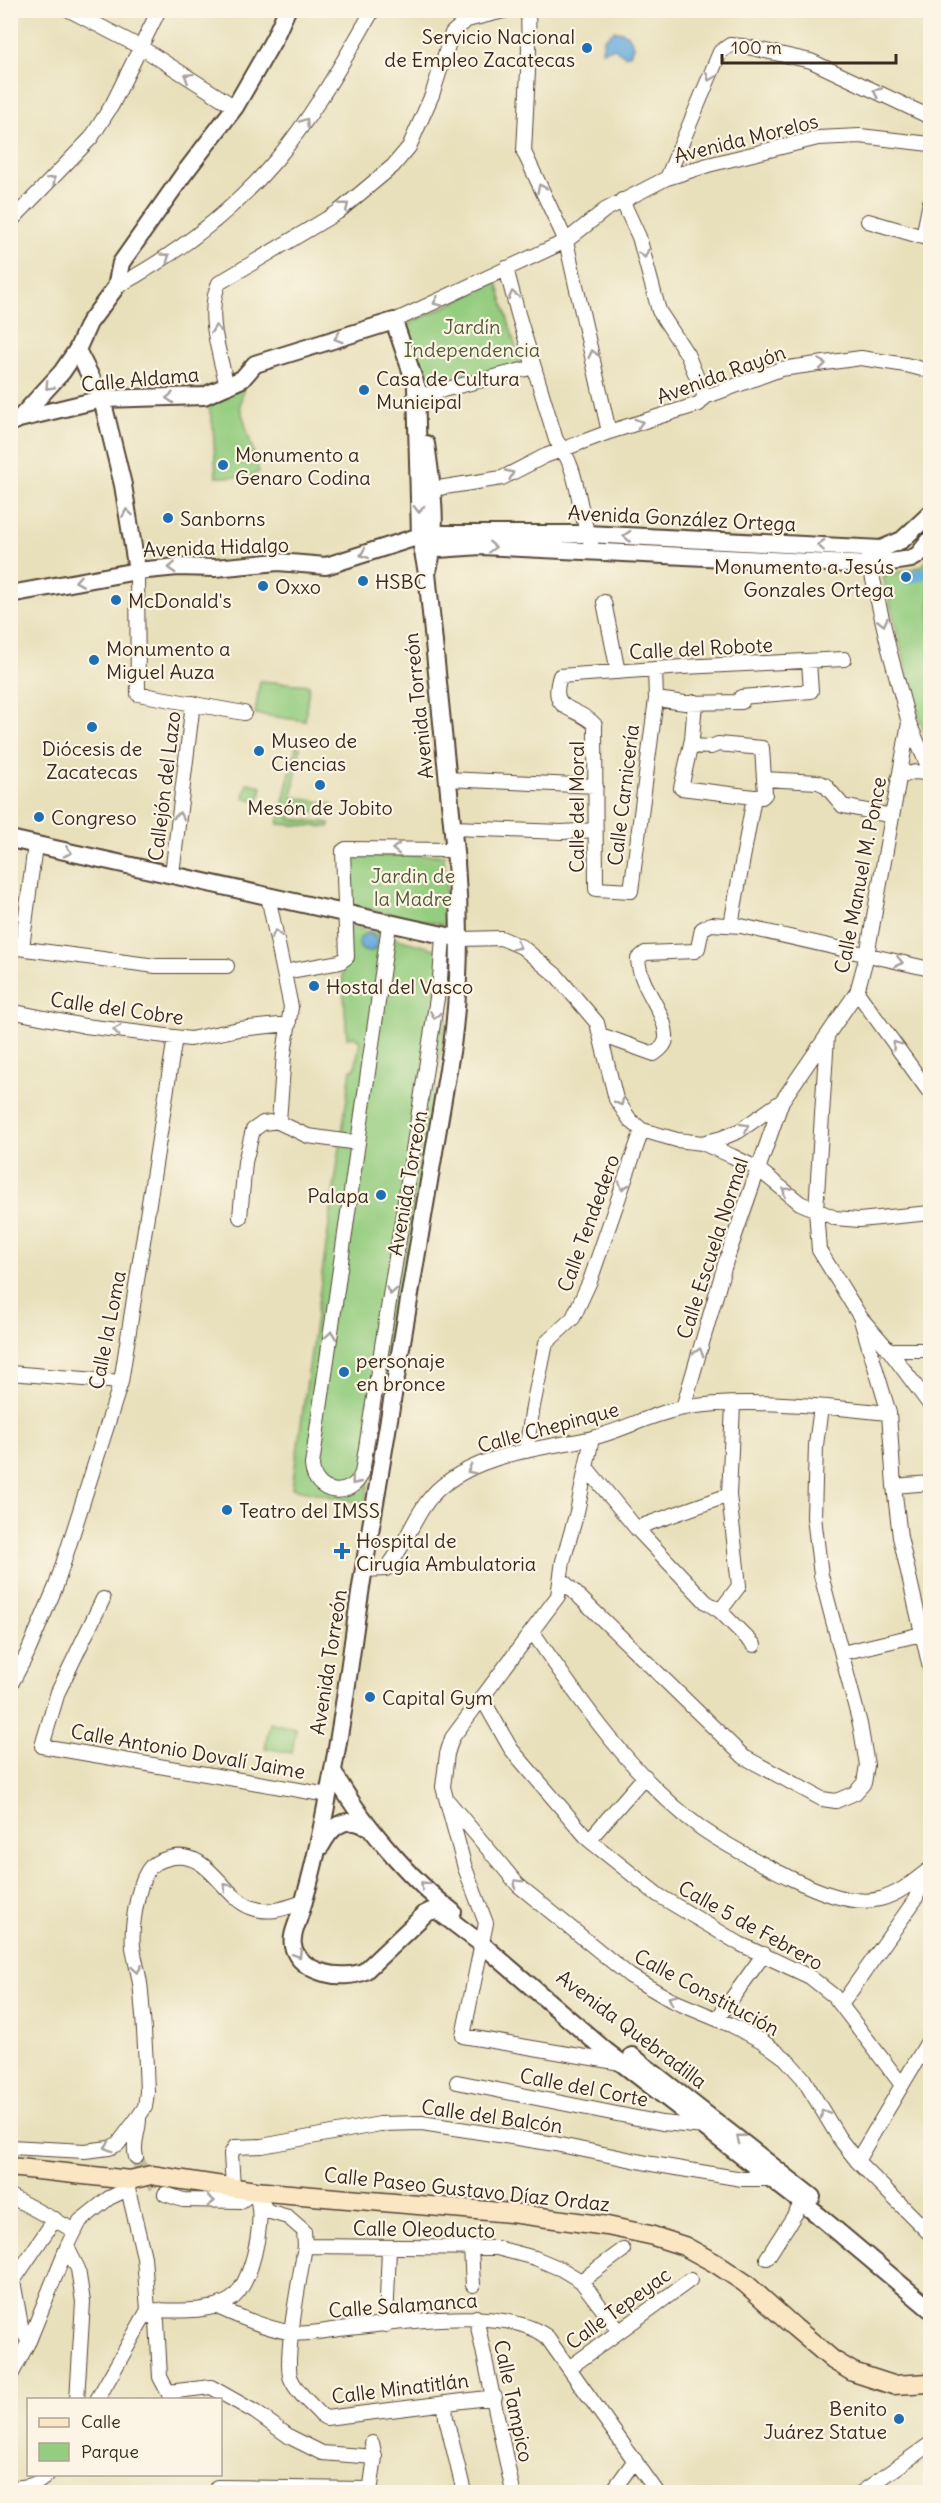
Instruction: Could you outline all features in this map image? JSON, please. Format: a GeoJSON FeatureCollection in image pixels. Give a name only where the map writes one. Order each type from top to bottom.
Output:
{"type":"FeatureCollection","features":[{"type":"Feature","properties":{"kind":"main road","name":"Calle Paseo Gustavo Díaz Ordaz"},"geometry":{"type":"LineString","coordinates":[[10,2167],[129,2184],[151,2175],[255,2191],[511,2213],[607,2226],[650,2235],[684,2246],[745,2283],[833,2360],[853,2372],[893,2385],[930,2383]]}},
{"type":"Feature","properties":{"kind":"main road"},"geometry":{"type":"LineString","coordinates":[[874,2379],[889,2375],[907,2377],[930,2375]]}},
{"type":"Feature","properties":{"kind":"street"},"geometry":{"type":"LineString","coordinates":[[69,10],[142,48],[235,107]]}},
{"type":"Feature","properties":{"kind":"street"},"geometry":{"type":"LineString","coordinates":[[10,222],[91,138],[112,105],[159,10]]}},
{"type":"Feature","properties":{"kind":"street"},"geometry":{"type":"LineString","coordinates":[[15,421],[62,372],[77,350],[89,323],[116,287],[122,263],[183,175],[235,107],[274,39],[287,10]]}},
{"type":"Feature","properties":{"kind":"street"},"geometry":{"type":"LineString","coordinates":[[116,287],[149,269],[193,237],[258,180],[278,159],[306,120],[373,10]]}},
{"type":"Feature","properties":{"kind":"street"},"geometry":{"type":"LineString","coordinates":[[227,387],[215,329],[213,296],[219,283],[338,212],[393,166],[409,147],[432,95],[452,33],[467,20],[508,10]]}},
{"type":"Feature","properties":{"kind":"street"},"geometry":{"type":"LineString","coordinates":[[528,10],[529,50],[524,152],[566,241],[609,432]]}},
{"type":"Feature","properties":{"kind":"street"},"geometry":{"type":"LineString","coordinates":[[668,178],[720,52],[730,45],[811,61],[930,117]]}},
{"type":"Feature","properties":{"kind":"street","name":"Avenida Morelos"},"geometry":{"type":"LineString","coordinates":[[394,321],[566,241],[605,210],[668,178],[708,165],[818,138],[860,136],[930,144]]}},
{"type":"Feature","properties":{"kind":"street"},"geometry":{"type":"LineString","coordinates":[[622,200],[639,237],[659,311],[687,354],[705,397]]}},
{"type":"Feature","properties":{"kind":"street"},"geometry":{"type":"LineString","coordinates":[[868,221],[927,238],[930,202]]}},
{"type":"Feature","properties":{"kind":"street"},"geometry":{"type":"LineString","coordinates":[[506,268],[556,440],[564,450],[573,470],[588,534],[595,551]]}},
{"type":"Feature","properties":{"kind":"street"},"geometry":{"type":"LineString","coordinates":[[394,321],[417,394],[432,489],[427,542]]}},
{"type":"Feature","properties":{"kind":"street","name":"Calle Aldama"},"geometry":{"type":"LineString","coordinates":[[15,421],[102,399],[204,396],[242,379],[255,364],[394,321]]}},
{"type":"Feature","properties":{"kind":"street"},"geometry":{"type":"LineString","coordinates":[[77,350],[102,399],[123,485],[137,571],[138,694],[244,713]]}},
{"type":"Feature","properties":{"kind":"street","name":"Avenida Rayón"},"geometry":{"type":"LineString","coordinates":[[432,489],[502,478],[609,432],[699,404],[705,397],[781,369],[861,358],[930,371]]}},
{"type":"Feature","properties":{"kind":"street"},"geometry":{"type":"LineString","coordinates":[[417,394],[534,367]]}},
{"type":"Feature","properties":{"kind":"street"},"geometry":{"type":"LineString","coordinates":[[417,394],[427,542]]}},
{"type":"Feature","properties":{"kind":"street","name":"Avenida González Ortega"},"geometry":{"type":"LineString","coordinates":[[427,542],[588,534],[882,549],[891,547],[902,540],[930,514]]}},
{"type":"Feature","properties":{"kind":"street","name":"Avenida González Ortega"},"geometry":{"type":"LineString","coordinates":[[427,542],[870,565],[911,559],[918,555],[930,540]]}},
{"type":"Feature","properties":{"kind":"street","name":"Avenida Hidalgo"},"geometry":{"type":"LineString","coordinates":[[10,594],[137,571],[178,567],[215,568],[278,562],[309,567],[326,566],[427,542]]}},
{"type":"Feature","properties":{"kind":"street","name":"Avenida Torreón"},"geometry":{"type":"LineString","coordinates":[[427,542],[427,573],[454,850],[460,973],[452,1046],[363,1570],[333,1771],[312,1880],[292,1938],[298,1957],[316,1969],[346,1977],[365,1971],[425,1914],[434,1910],[444,1915]]}},
{"type":"Feature","properties":{"kind":"street"},"geometry":{"type":"LineString","coordinates":[[864,548],[909,723],[930,772],[908,772],[898,779]]}},
{"type":"Feature","properties":{"kind":"street"},"geometry":{"type":"LineString","coordinates":[[604,602],[618,672]]}},
{"type":"Feature","properties":{"kind":"street","name":"Calle del Robote"},"geometry":{"type":"LineString","coordinates":[[560,675],[844,659]]}},
{"type":"Feature","properties":{"kind":"street"},"geometry":{"type":"LineString","coordinates":[[656,699],[742,702],[741,697],[811,691],[809,662]]}},
{"type":"Feature","properties":{"kind":"street","name":"Calle Carnicería"},"geometry":{"type":"LineString","coordinates":[[596,889],[631,891],[656,699],[655,669]]}},
{"type":"Feature","properties":{"kind":"street","name":"Calle del Moral"},"geometry":{"type":"LineString","coordinates":[[560,675],[557,696],[564,707],[586,716],[596,725],[596,889]]}},
{"type":"Feature","properties":{"kind":"street"},"geometry":{"type":"LineString","coordinates":[[690,746],[711,747],[718,744],[762,748],[765,794],[754,797],[681,788],[690,746],[695,702]]}},
{"type":"Feature","properties":{"kind":"street","name":"Callejón del Lazo"},"geometry":{"type":"LineString","coordinates":[[172,874],[194,703]]}},
{"type":"Feature","properties":{"kind":"street","name":"Calle Manuel M. Ponce"},"geometry":{"type":"LineString","coordinates":[[702,1143],[739,1131],[782,1101],[803,1067],[857,992],[867,955],[909,723]]}},
{"type":"Feature","properties":{"kind":"street"},"geometry":{"type":"LineString","coordinates":[[447,779],[596,786]]}},
{"type":"Feature","properties":{"kind":"street"},"geometry":{"type":"LineString","coordinates":[[764,779],[818,782],[825,785],[843,806],[892,816]]}},
{"type":"Feature","properties":{"kind":"street"},"geometry":{"type":"LineString","coordinates":[[731,925],[754,797]]}},
{"type":"Feature","properties":{"kind":"street"},"geometry":{"type":"LineString","coordinates":[[452,828],[562,832],[595,830]]}},
{"type":"Feature","properties":{"kind":"street"},"geometry":{"type":"LineString","coordinates":[[10,839],[443,936],[460,939],[501,938],[522,947],[544,963],[597,1023],[616,1099],[630,1120],[642,1130],[677,1140],[702,1143],[758,1169],[800,1203],[835,1218],[859,1220],[930,1213]]}},
{"type":"Feature","properties":{"kind":"street"},"geometry":{"type":"LineString","coordinates":[[35,844],[16,948],[156,966],[227,966]]}},
{"type":"Feature","properties":{"kind":"street"},"geometry":{"type":"LineString","coordinates":[[284,972],[340,962],[346,957],[342,855],[346,849],[454,850]]}},
{"type":"Feature","properties":{"kind":"street"},"geometry":{"type":"LineString","coordinates":[[268,896],[291,1007],[284,1054],[279,1121]]}},
{"type":"Feature","properties":{"kind":"street"},"geometry":{"type":"LineString","coordinates":[[601,1035],[654,1054],[662,1049],[666,1038],[663,1024],[639,972],[638,959],[645,953],[691,952],[698,948],[702,929],[711,924],[775,933],[930,969]]}},
{"type":"Feature","properties":{"kind":"street"},"geometry":{"type":"LineString","coordinates":[[389,925],[312,1465],[317,1482],[322,1487],[334,1491],[341,1492],[354,1486],[362,1473],[443,960],[443,936]]}},
{"type":"Feature","properties":{"kind":"street"},"geometry":{"type":"LineString","coordinates":[[857,992],[930,1093]]}},
{"type":"Feature","properties":{"kind":"street","name":"Calle del Cobre"},"geometry":{"type":"LineString","coordinates":[[10,1011],[85,1026],[175,1037],[204,1038],[239,1029],[289,1024]]}},
{"type":"Feature","properties":{"kind":"street"},"geometry":{"type":"LineString","coordinates":[[827,1036],[816,1210],[819,1250],[861,1318],[890,1350],[930,1405]]}},
{"type":"Feature","properties":{"kind":"street","name":"Calle la Loma"},"geometry":{"type":"LineString","coordinates":[[10,1686],[27,1654],[56,1586],[121,1382],[175,1037]]}},
{"type":"Feature","properties":{"kind":"street","name":"Calle Escuela Normal"},"geometry":{"type":"LineString","coordinates":[[683,1408],[726,1261],[782,1101]]}},
{"type":"Feature","properties":{"kind":"street"},"geometry":{"type":"LineString","coordinates":[[240,1217],[246,1162],[253,1130],[263,1123],[279,1121],[308,1136],[358,1143]]}},
{"type":"Feature","properties":{"kind":"street","name":"Calle Tendedero"},"geometry":{"type":"LineString","coordinates":[[526,1451],[546,1343],[573,1318],[590,1281],[642,1130]]}},
{"type":"Feature","properties":{"kind":"street"},"geometry":{"type":"LineString","coordinates":[[861,1318],[889,1413],[900,1537],[927,1633],[930,1668]]}},
{"type":"Feature","properties":{"kind":"street"},"geometry":{"type":"LineString","coordinates":[[890,1350],[930,1350]]}},
{"type":"Feature","properties":{"kind":"street"},"geometry":{"type":"LineString","coordinates":[[10,1373],[121,1382]]}},
{"type":"Feature","properties":{"kind":"street"},"geometry":{"type":"LineString","coordinates":[[720,1611],[739,1586],[729,1495],[733,1404]]}},
{"type":"Feature","properties":{"kind":"street","name":"Calle Chepinque"},"geometry":{"type":"LineString","coordinates":[[363,1570],[386,1569],[426,1502],[442,1486],[470,1469],[502,1455],[592,1438],[683,1408],[733,1404],[820,1407],[889,1413]]}},
{"type":"Feature","properties":{"kind":"street"},"geometry":{"type":"LineString","coordinates":[[561,1579],[744,1757],[828,1801],[847,1798],[855,1793],[864,1783],[867,1765],[860,1724],[821,1575],[814,1516],[816,1445],[820,1407]]}},
{"type":"Feature","properties":{"kind":"street"},"geometry":{"type":"LineString","coordinates":[[592,1438],[578,1512],[563,1561],[558,1596],[452,1738],[443,1774],[445,1797],[465,1868],[486,1923],[463,2036],[622,2063]]}},
{"type":"Feature","properties":{"kind":"street"},"geometry":{"type":"LineString","coordinates":[[586,1467],[636,1528],[706,1602],[720,1611],[754,1645]]}},
{"type":"Feature","properties":{"kind":"street"},"geometry":{"type":"LineString","coordinates":[[894,1486],[930,1483]]}},
{"type":"Feature","properties":{"kind":"street"},"geometry":{"type":"LineString","coordinates":[[636,1528],[729,1495]]}},
{"type":"Feature","properties":{"kind":"street","name":"Calle Antonio Dovalí Jaime"},"geometry":{"type":"LineString","coordinates":[[103,1599],[58,1692],[42,1746],[328,1795]]}},
{"type":"Feature","properties":{"kind":"street"},"geometry":{"type":"LineString","coordinates":[[532,1631],[577,1696],[645,1776],[701,1828],[762,1864],[825,1892],[855,1899],[881,1899],[902,1890],[929,1867]]}},
{"type":"Feature","properties":{"kind":"street"},"geometry":{"type":"LineString","coordinates":[[842,1653],[927,1633]]}},
{"type":"Feature","properties":{"kind":"street","name":"Calle 5 de Febrero"},"geometry":{"type":"LineString","coordinates":[[482,1698],[511,1749],[590,1840],[658,1895],[740,1944],[810,1977],[834,1996],[902,2085]]}},
{"type":"Feature","properties":{"kind":"street","name":"Avenida Quebradilla"},"geometry":{"type":"LineString","coordinates":[[333,1771],[349,1799],[382,1841],[439,1902],[597,2033],[678,2090],[775,2174],[930,2296]]}},
{"type":"Feature","properties":{"kind":"street"},"geometry":{"type":"LineString","coordinates":[[590,1840],[645,1776]]}},
{"type":"Feature","properties":{"kind":"street"},"geometry":{"type":"LineString","coordinates":[[328,1795],[339,1800],[382,1841]]}},
{"type":"Feature","properties":{"kind":"street","name":"Calle Constitución"},"geometry":{"type":"LineString","coordinates":[[445,1797],[518,1885],[597,1951],[630,1976],[671,2000],[762,2041],[785,2058],[803,2078],[839,2138],[856,2161],[930,2234]]}},
{"type":"Feature","properties":{"kind":"street"},"geometry":{"type":"LineString","coordinates":[[318,1851],[328,1832],[337,1824],[353,1820],[364,1825]]}},
{"type":"Feature","properties":{"kind":"street"},"geometry":{"type":"LineString","coordinates":[[10,2147],[103,2150],[118,2144],[139,2116],[147,2098],[141,1991],[133,1939],[139,1893],[148,1869],[162,1860],[180,1856],[195,1861],[215,1874],[238,1900],[248,1907],[277,1911],[303,1902]]}},
{"type":"Feature","properties":{"kind":"street"},"geometry":{"type":"LineString","coordinates":[[841,2005],[915,1900],[929,1867]]}},
{"type":"Feature","properties":{"kind":"street","name":"Avenida Quebradilla"},"geometry":{"type":"LineString","coordinates":[[444,1915],[484,1941],[571,2023],[622,2063],[705,2127],[775,2174]]}},
{"type":"Feature","properties":{"kind":"street"},"geometry":{"type":"LineString","coordinates":[[717,2019],[765,1954]]}},
{"type":"Feature","properties":{"kind":"street"},"geometry":{"type":"LineString","coordinates":[[856,2161],[930,2038]]}},
{"type":"Feature","properties":{"kind":"street","name":"Calle del Corte"},"geometry":{"type":"LineString","coordinates":[[457,2082],[662,2122],[705,2127]]}},
{"type":"Feature","properties":{"kind":"street"},"geometry":{"type":"LineString","coordinates":[[136,2157],[133,2146],[139,2131],[139,2116]]}},
{"type":"Feature","properties":{"kind":"street","name":"Calle del Balcón"},"geometry":{"type":"LineString","coordinates":[[233,2187],[231,2154],[235,2147],[262,2146],[380,2124],[411,2124],[555,2144],[652,2164],[742,2179],[775,2174]]}},
{"type":"Feature","properties":{"kind":"street"},"geometry":{"type":"LineString","coordinates":[[10,2377],[21,2347],[80,2221],[129,2184],[144,2257],[148,2310],[99,2398]]}},
{"type":"Feature","properties":{"kind":"street"},"geometry":{"type":"LineString","coordinates":[[148,2310],[190,2310],[215,2306],[231,2300],[253,2261],[261,2223],[255,2191]]}},
{"type":"Feature","properties":{"kind":"street"},"geometry":{"type":"LineString","coordinates":[[165,2194],[183,2200],[241,2201],[255,2191]]}},
{"type":"Feature","properties":{"kind":"street"},"geometry":{"type":"LineString","coordinates":[[255,2191],[267,2211],[288,2217],[301,2227],[304,2231],[305,2246]]}},
{"type":"Feature","properties":{"kind":"street"},"geometry":{"type":"LineString","coordinates":[[10,2196],[75,2231]]}},
{"type":"Feature","properties":{"kind":"street"},"geometry":{"type":"LineString","coordinates":[[767,2258],[805,2198]]}},
{"type":"Feature","properties":{"kind":"street","name":"Avenida Quebradilla"},"geometry":{"type":"LineString","coordinates":[[805,2198],[930,2310]]}},
{"type":"Feature","properties":{"kind":"street"},"geometry":{"type":"LineString","coordinates":[[21,2347],[22,2331],[12,2281],[55,2219]]}},
{"type":"Feature","properties":{"kind":"street","name":"Calle Oleoducto"},"geometry":{"type":"LineString","coordinates":[[305,2246],[497,2248],[535,2258],[581,2281],[619,2331]]}},
{"type":"Feature","properties":{"kind":"street","name":"Calle Minatitlán"},"geometry":{"type":"LineString","coordinates":[[305,2246],[293,2333],[289,2344],[288,2369],[291,2380],[302,2395],[326,2418],[495,2397]]}},
{"type":"Feature","properties":{"kind":"street"},"geometry":{"type":"LineString","coordinates":[[67,2247],[78,2269],[83,2302],[77,2398]]}},
{"type":"Feature","properties":{"kind":"street"},"geometry":{"type":"LineString","coordinates":[[386,2325],[389,2248]]}},
{"type":"Feature","properties":{"kind":"street"},"geometry":{"type":"LineString","coordinates":[[471,2248],[473,2285]]}},
{"type":"Feature","properties":{"kind":"street"},"geometry":{"type":"LineString","coordinates":[[581,2281],[623,2250]]}},
{"type":"Feature","properties":{"kind":"street","name":"Calle Tepeyac"},"geometry":{"type":"LineString","coordinates":[[569,2368],[690,2280]]}},
{"type":"Feature","properties":{"kind":"street","name":"Calle Salamanca"},"geometry":{"type":"LineString","coordinates":[[215,2306],[240,2317],[293,2333],[476,2317],[519,2322],[537,2329],[546,2336],[657,2493]]}},
{"type":"Feature","properties":{"kind":"street"},"geometry":{"type":"LineString","coordinates":[[148,2310],[157,2320],[159,2372],[170,2396],[211,2387],[255,2412],[290,2437],[322,2453],[375,2457]]}},
{"type":"Feature","properties":{"kind":"street","name":"Calle Tampico"},"geometry":{"type":"LineString","coordinates":[[476,2317],[495,2397],[513,2493]]}},
{"type":"Feature","properties":{"kind":"street"},"geometry":{"type":"LineString","coordinates":[[445,2403],[446,2418],[464,2493]]}},
{"type":"Feature","properties":{"kind":"street"},"geometry":{"type":"LineString","coordinates":[[216,2485],[370,2491],[375,2457],[372,2443]]}},
{"type":"Feature","properties":{"kind":"street"},"geometry":{"type":"LineString","coordinates":[[862,2493],[930,2444]]}},
{"type":"Feature","properties":{"kind":"street"},"geometry":{"type":"LineString","coordinates":[[612,2493],[635,2460]]}},
{"type":"Feature","properties":{"kind":"street"},"geometry":{"type":"LineString","coordinates":[[10,2488],[24,2487],[44,2478]]}},
{"type":"Feature","properties":{"kind":"green space","name":"Jardín Independencia"},"geometry":{"type":"Polygon","coordinates":[[[497,282],[521,365],[426,389],[404,326],[497,282]]]}},
{"type":"Feature","properties":{"kind":"green space"},"geometry":{"type":"Polygon","coordinates":[[[244,384],[240,406],[259,472],[247,477],[216,477],[213,426],[208,403],[244,384]]]}},
{"type":"Feature","properties":{"kind":"green space"},"geometry":{"type":"Polygon","coordinates":[[[930,557],[930,749],[917,710],[883,576],[922,566],[930,557]]]}},
{"type":"Feature","properties":{"kind":"green space"},"geometry":{"type":"Polygon","coordinates":[[[260,681],[309,685],[305,721],[255,714],[260,681]]]}},
{"type":"Feature","properties":{"kind":"green space"},"geometry":{"type":"Polygon","coordinates":[[[296,746],[300,747],[292,797],[333,804],[332,813],[292,809],[290,819],[330,823],[329,827],[278,824],[296,746]]]}},
{"type":"Feature","properties":{"kind":"green space"},"geometry":{"type":"Polygon","coordinates":[[[247,783],[262,786],[259,801],[244,798],[247,783]]]}},
{"type":"Feature","properties":{"kind":"green space","name":"Jardin de la Madre"},"geometry":{"type":"Polygon","coordinates":[[[444,855],[448,926],[348,905],[347,859],[351,856],[444,855]]]}},
{"type":"Feature","properties":{"kind":"green space"},"geometry":{"type":"Polygon","coordinates":[[[349,926],[450,953],[455,970],[365,1504],[292,1488],[351,1069],[355,1069],[360,1042],[355,1037],[347,1038],[342,966],[349,926]]]}},
{"type":"Feature","properties":{"kind":"green space"},"geometry":{"type":"Polygon","coordinates":[[[270,1723],[296,1728],[292,1753],[265,1748],[270,1723]]]}},
{"type":"Feature","properties":{"kind":"water"},"geometry":{"type":"Polygon","coordinates":[[[614,31],[625,33],[629,37],[633,47],[630,54],[625,56],[614,48],[602,51],[604,39],[614,31]]]}},
{"type":"Feature","properties":{"kind":"water"},"geometry":{"type":"Polygon","coordinates":[[[368,934],[374,937],[377,943],[374,949],[368,952],[362,949],[359,943],[362,937],[368,934]]]}},
{"type":"Feature","properties":{"kind":"waterway"},"geometry":{"type":"LineString","coordinates":[[908,578],[930,572]]}},
{"type":"Feature","properties":{"kind":"tunnel"},"geometry":{"type":"LineString","coordinates":[[136,2157],[147,2178],[165,2194]]}},
{"type":"Feature","properties":{"kind":"place","name":"Servicio Nacional de Empleo Zacatecas"},"geometry":{"type":"Point","coordinates":[587,48]}},
{"type":"Feature","properties":{"kind":"place","name":"Casa de Cultura Municipal"},"geometry":{"type":"Point","coordinates":[364,390]}},
{"type":"Feature","properties":{"kind":"place","name":"Monumento a Genaro Codina"},"geometry":{"type":"Point","coordinates":[223,465]}},
{"type":"Feature","properties":{"kind":"place","name":"Sanborns"},"geometry":{"type":"Point","coordinates":[168,518]}},
{"type":"Feature","properties":{"kind":"place","name":"Monumento a Jesús Gonzales Ortega"},"geometry":{"type":"Point","coordinates":[906,577]}},
{"type":"Feature","properties":{"kind":"place","name":"HSBC"},"geometry":{"type":"Point","coordinates":[363,581]}},
{"type":"Feature","properties":{"kind":"place","name":"Oxxo"},"geometry":{"type":"Point","coordinates":[263,586]}},
{"type":"Feature","properties":{"kind":"place","name":"McDonald's"},"geometry":{"type":"Point","coordinates":[116,600]}},
{"type":"Feature","properties":{"kind":"place","name":"Monumento a Miguel Auza"},"geometry":{"type":"Point","coordinates":[94,660]}},
{"type":"Feature","properties":{"kind":"place","name":"Diócesis de Zacatecas"},"geometry":{"type":"Point","coordinates":[92,727]}},
{"type":"Feature","properties":{"kind":"place","name":"Museo de Ciencias"},"geometry":{"type":"Point","coordinates":[259,751]}},
{"type":"Feature","properties":{"kind":"place","name":"Mesón de Jobito"},"geometry":{"type":"Point","coordinates":[320,785]}},
{"type":"Feature","properties":{"kind":"place","name":"Congreso"},"geometry":{"type":"Point","coordinates":[39,817]}},
{"type":"Feature","properties":{"kind":"place","name":"Hostal del Vasco"},"geometry":{"type":"Point","coordinates":[314,986]}},
{"type":"Feature","properties":{"kind":"place","name":"Palapa"},"geometry":{"type":"Point","coordinates":[381,1195]}},
{"type":"Feature","properties":{"kind":"place","name":"personaje en bronce"},"geometry":{"type":"Point","coordinates":[344,1372]}},
{"type":"Feature","properties":{"kind":"place","name":"Teatro del IMSS"},"geometry":{"type":"Point","coordinates":[227,1510]}},
{"type":"Feature","properties":{"kind":"place","name":"Hospital de Cirugía Ambulatoria"},"geometry":{"type":"Point","coordinates":[342,1551]}},
{"type":"Feature","properties":{"kind":"place","name":"Capital Gym"},"geometry":{"type":"Point","coordinates":[370,1697]}},
{"type":"Feature","properties":{"kind":"place","name":"Benito Juárez Statue"},"geometry":{"type":"Point","coordinates":[899,2419]}}]}
